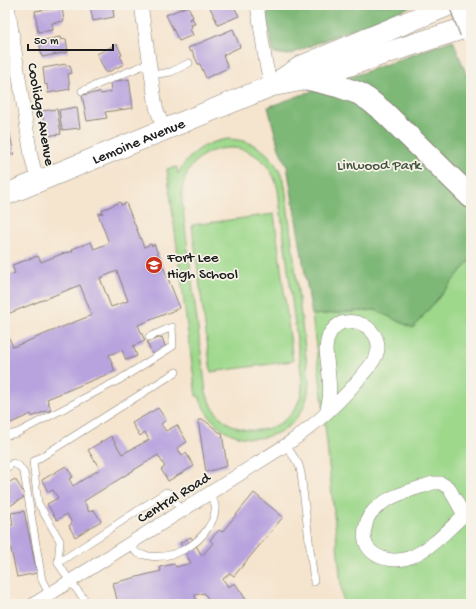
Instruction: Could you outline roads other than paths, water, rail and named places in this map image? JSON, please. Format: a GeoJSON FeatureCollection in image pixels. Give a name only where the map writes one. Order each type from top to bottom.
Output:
{"type":"FeatureCollection","features":[{"type":"Feature","properties":{"kind":"highway"},"geometry":{"type":"LineString","coordinates":[[461,5],[471,32]]}},
{"type":"Feature","properties":{"kind":"highway"},"geometry":{"type":"LineString","coordinates":[[309,79],[351,90],[369,100],[390,117],[471,197]]}},
{"type":"Feature","properties":{"kind":"main road","name":"Lemoine Avenue"},"geometry":{"type":"LineString","coordinates":[[5,195],[271,86],[302,66],[449,5]]}},
{"type":"Feature","properties":{"kind":"main road","name":"Lemoine Avenue"},"geometry":{"type":"LineString","coordinates":[[271,86],[309,79],[471,26]]}},
{"type":"Feature","properties":{"kind":"street","name":"Coolidge Avenue"},"geometry":{"type":"LineString","coordinates":[[8,5],[31,156],[38,181]]}},
{"type":"Feature","properties":{"kind":"street"},"geometry":{"type":"LineString","coordinates":[[140,5],[156,108],[164,130]]}},
{"type":"Feature","properties":{"kind":"street"},"geometry":{"type":"LineString","coordinates":[[258,5],[266,64],[271,86]]}},
{"type":"Feature","properties":{"kind":"street","name":"Central Road"},"geometry":{"type":"LineString","coordinates":[[34,604],[52,599],[70,581],[286,445],[340,401],[359,380],[376,356],[378,349],[375,337],[367,327],[359,323],[352,321],[344,322],[335,327],[328,337],[326,350],[330,394],[326,412]]}},
{"type":"Feature","properties":{"kind":"street"},"geometry":{"type":"LineString","coordinates":[[433,483],[441,483],[449,488],[464,515],[426,548],[406,558],[389,559],[378,557],[371,552],[364,538],[364,531],[367,518],[382,502],[433,483]]}},
{"type":"Feature","properties":{"kind":"lane"},"geometry":{"type":"LineString","coordinates":[[82,91],[150,69],[171,72],[189,63]]}},
{"type":"Feature","properties":{"kind":"lane"},"geometry":{"type":"LineString","coordinates":[[5,434],[8,435],[17,433],[119,380],[173,346],[172,327],[149,336]]}},
{"type":"Feature","properties":{"kind":"lane"},"geometry":{"type":"LineString","coordinates":[[88,604],[58,563],[60,541],[38,503],[33,462],[176,372]]}},
{"type":"Feature","properties":{"kind":"lane"},"geometry":{"type":"LineString","coordinates":[[286,445],[299,465],[301,473],[314,582]]}},
{"type":"Feature","properties":{"kind":"lane"},"geometry":{"type":"LineString","coordinates":[[5,468],[13,463],[19,466],[24,473],[42,580],[52,599]]}},
{"type":"Feature","properties":{"kind":"lane"},"geometry":{"type":"LineString","coordinates":[[58,563],[166,492],[171,494],[182,511]]}},
{"type":"Feature","properties":{"kind":"lane"},"geometry":{"type":"LineString","coordinates":[[129,543],[137,553],[154,556],[171,555],[180,552],[195,543],[200,539],[211,524],[215,513],[214,503],[209,494]]}},
{"type":"Feature","properties":{"kind":"place","name":"Fort Lee High School"},"geometry":{"type":"Point","coordinates":[154,265]}},
{"type":"Feature","properties":{"kind":"park label","name":"Linwood Park"},"geometry":{"type":"Point","coordinates":[379,164]}}]}
